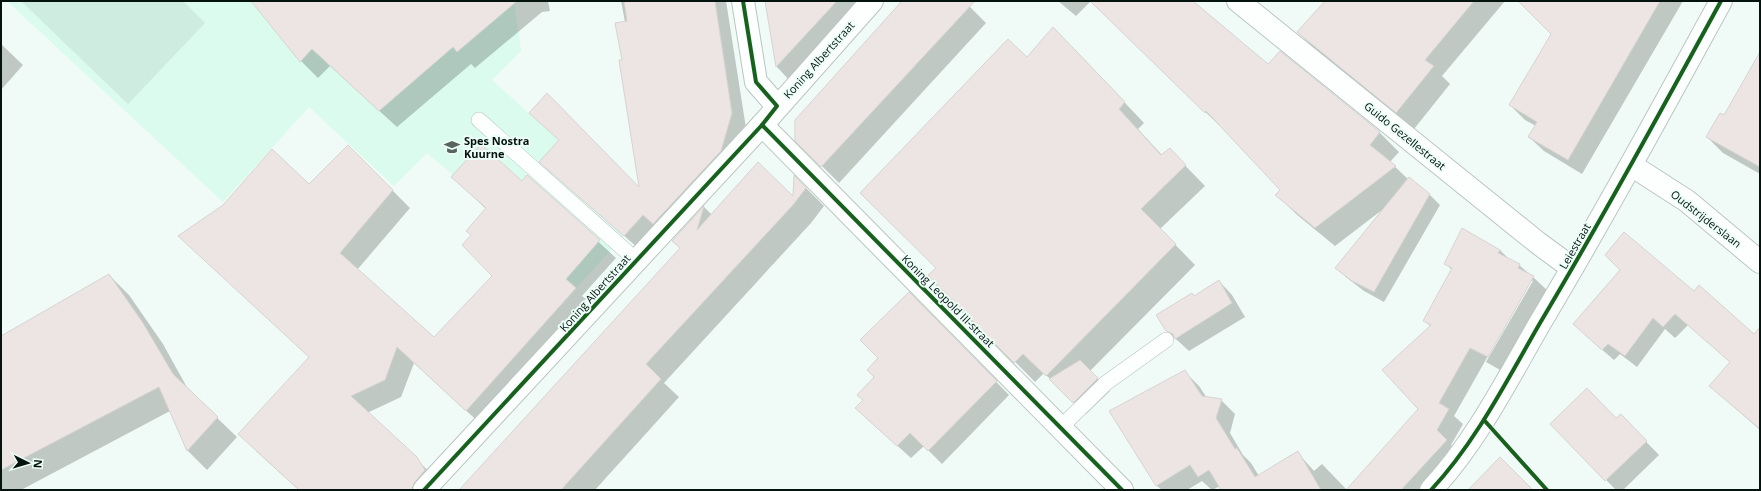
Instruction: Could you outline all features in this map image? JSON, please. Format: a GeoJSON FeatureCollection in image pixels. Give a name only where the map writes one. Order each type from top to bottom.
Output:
{"type":"FeatureCollection","features":[{"type":"Feature","properties":{"kind":"street"},"geometry":{"type":"LineString","coordinates":[[743,1],[756,82],[777,106]]}},
{"type":"Feature","properties":{"kind":"street","name":"Koning Albertstraat"},"geometry":{"type":"LineString","coordinates":[[424,490],[762,125],[777,106],[872,1]]}},
{"type":"Feature","properties":{"kind":"street","name":"Guido Gezellestraat"},"geometry":{"type":"LineString","coordinates":[[1238,1],[1538,243],[1572,268]]}},
{"type":"Feature","properties":{"kind":"street","name":"Leiestraat"},"geometry":{"type":"LineString","coordinates":[[1431,490],[1446,474],[1484,420],[1631,165],[1721,1]]}},
{"type":"Feature","properties":{"kind":"street","name":"Koning Leopold III-straat"},"geometry":{"type":"LineString","coordinates":[[762,125],[1122,490]]}},
{"type":"Feature","properties":{"kind":"street","name":"Oudstrijderslaan"},"geometry":{"type":"LineString","coordinates":[[1631,165],[1687,201],[1760,262]]}},
{"type":"Feature","properties":{"kind":"lane"},"geometry":{"type":"LineString","coordinates":[[479,120],[636,260]]}},
{"type":"Feature","properties":{"kind":"lane"},"geometry":{"type":"LineString","coordinates":[[1060,428],[1106,383],[1166,340]]}},
{"type":"Feature","properties":{"kind":"shaded area","name":"Spes Nostra Kuurne"},"geometry":{"type":"Polygon","coordinates":[[[7,1],[514,1],[521,51],[492,80],[559,140],[624,236],[576,288],[487,207],[486,208],[451,177],[453,175],[427,153],[394,186],[309,107],[223,202],[7,1]]]}},
{"type":"Feature","properties":{"kind":"shaded area"},"geometry":{"type":"Polygon","coordinates":[[[21,1],[183,1],[205,23],[128,104],[21,1]]]}},
{"type":"Feature","properties":{"kind":"building"},"geometry":{"type":"Polygon","coordinates":[[[251,1],[517,1],[457,52],[453,47],[379,111],[312,49],[300,62],[251,1]]]}},
{"type":"Feature","properties":{"kind":"building"},"geometry":{"type":"Polygon","coordinates":[[[624,1],[715,1],[732,113],[721,151],[653,224],[643,215],[624,236],[539,162],[559,140],[529,113],[547,93],[639,187],[619,60],[622,60],[615,23],[627,21],[624,1]]]}},
{"type":"Feature","properties":{"kind":"building"},"geometry":{"type":"Polygon","coordinates":[[[765,1],[837,1],[776,67],[765,1]]]}},
{"type":"Feature","properties":{"kind":"building"},"geometry":{"type":"Polygon","coordinates":[[[902,1],[975,1],[821,167],[795,141],[795,120],[902,1]]]}},
{"type":"Feature","properties":{"kind":"building"},"geometry":{"type":"Polygon","coordinates":[[[1090,1],[1193,1],[1268,64],[1280,51],[1380,132],[1370,145],[1396,166],[1315,228],[1275,195],[1280,190],[1206,111],[1205,113],[1090,1]]]}},
{"type":"Feature","properties":{"kind":"building"},"geometry":{"type":"Polygon","coordinates":[[[1325,1],[1474,1],[1425,60],[1434,66],[1396,113],[1297,32],[1325,1]]]}},
{"type":"Feature","properties":{"kind":"building"},"geometry":{"type":"Polygon","coordinates":[[[1518,1],[1660,1],[1568,160],[1528,137],[1537,122],[1509,105],[1551,34],[1518,1]]]}},
{"type":"Feature","properties":{"kind":"building"},"geometry":{"type":"Polygon","coordinates":[[[1053,27],[1125,102],[1119,109],[1161,155],[1170,148],[1186,165],[1141,209],[1176,244],[1046,376],[1023,354],[1014,363],[928,275],[936,268],[860,193],[1008,39],[1027,57],[1053,27]]]}},
{"type":"Feature","properties":{"kind":"building"},"geometry":{"type":"Polygon","coordinates":[[[1760,52],[1760,167],[1706,137],[1720,113],[1724,115],[1760,52]]]}},
{"type":"Feature","properties":{"kind":"building"},"geometry":{"type":"Polygon","coordinates":[[[481,144],[522,181],[527,175],[600,240],[566,279],[576,288],[466,411],[397,347],[385,380],[351,396],[417,457],[425,470],[415,482],[412,490],[299,490],[238,434],[309,357],[178,236],[223,205],[272,149],[309,184],[348,145],[393,190],[340,253],[434,337],[492,276],[462,245],[471,235],[466,231],[486,208],[451,177],[481,144]]]}},
{"type":"Feature","properties":{"kind":"building"},"geometry":{"type":"Polygon","coordinates":[[[758,162],[793,196],[794,175],[806,188],[793,205],[646,364],[661,379],[561,490],[459,490],[680,248],[672,241],[704,206],[697,230],[758,162]]]}},
{"type":"Feature","properties":{"kind":"building"},"geometry":{"type":"Polygon","coordinates":[[[1409,177],[1430,194],[1374,292],[1352,281],[1335,268],[1409,177]]]}},
{"type":"Feature","properties":{"kind":"building"},"geometry":{"type":"Polygon","coordinates":[[[1462,228],[1500,250],[1498,253],[1520,264],[1518,268],[1534,276],[1488,357],[1470,348],[1439,403],[1449,409],[1437,430],[1447,440],[1401,490],[1346,490],[1418,409],[1382,370],[1431,325],[1423,321],[1452,268],[1444,264],[1462,228]]]}},
{"type":"Feature","properties":{"kind":"building"},"geometry":{"type":"Polygon","coordinates":[[[1624,232],[1694,291],[1699,285],[1754,334],[1760,327],[1760,429],[1709,386],[1730,362],[1675,314],[1663,327],[1653,318],[1625,356],[1608,344],[1602,350],[1573,324],[1620,270],[1605,255],[1624,232]]]}},
{"type":"Feature","properties":{"kind":"building"},"geometry":{"type":"Polygon","coordinates":[[[109,274],[143,323],[173,374],[218,417],[187,451],[159,387],[1,470],[1,336],[109,274]]]}},
{"type":"Feature","properties":{"kind":"building"},"geometry":{"type":"Polygon","coordinates":[[[1219,280],[1232,303],[1175,339],[1173,334],[1166,331],[1156,315],[1192,293],[1194,296],[1219,280]]]}},
{"type":"Feature","properties":{"kind":"building"},"geometry":{"type":"Polygon","coordinates":[[[909,292],[997,381],[928,451],[910,433],[897,446],[855,408],[863,400],[857,395],[874,377],[867,370],[878,358],[860,340],[909,292]]]}},
{"type":"Feature","properties":{"kind":"building"},"geometry":{"type":"Polygon","coordinates":[[[1080,360],[1098,378],[1073,403],[1049,379],[1080,360]]]}},
{"type":"Feature","properties":{"kind":"building"},"geometry":{"type":"Polygon","coordinates":[[[1185,370],[1202,396],[1222,399],[1216,418],[1235,449],[1237,448],[1255,477],[1298,451],[1321,490],[1221,490],[1209,470],[1198,477],[1190,465],[1156,486],[1109,411],[1185,370]]]}},
{"type":"Feature","properties":{"kind":"building"},"geometry":{"type":"Polygon","coordinates":[[[1587,388],[1616,418],[1621,414],[1647,441],[1605,481],[1550,424],[1587,388]]]}},
{"type":"Feature","properties":{"kind":"building"},"geometry":{"type":"Polygon","coordinates":[[[1500,457],[1533,490],[1468,490],[1500,457]]]}},
{"type":"Feature","properties":{"kind":"cycle path"},"geometry":{"type":"LineString","coordinates":[[424,490],[762,125],[777,106],[756,82],[743,1]]}},
{"type":"Feature","properties":{"kind":"cycle path"},"geometry":{"type":"LineString","coordinates":[[1431,490],[1462,452],[1490,410],[1609,203],[1721,1]]}},
{"type":"Feature","properties":{"kind":"cycle path"},"geometry":{"type":"LineString","coordinates":[[762,125],[1122,490]]}},
{"type":"Feature","properties":{"kind":"cycle path"},"geometry":{"type":"LineString","coordinates":[[1484,420],[1547,490]]}},
{"type":"Feature","properties":{"kind":"place","name":"Spes Nostra Kuurne"},"geometry":{"type":"Point","coordinates":[452,147]}}]}
